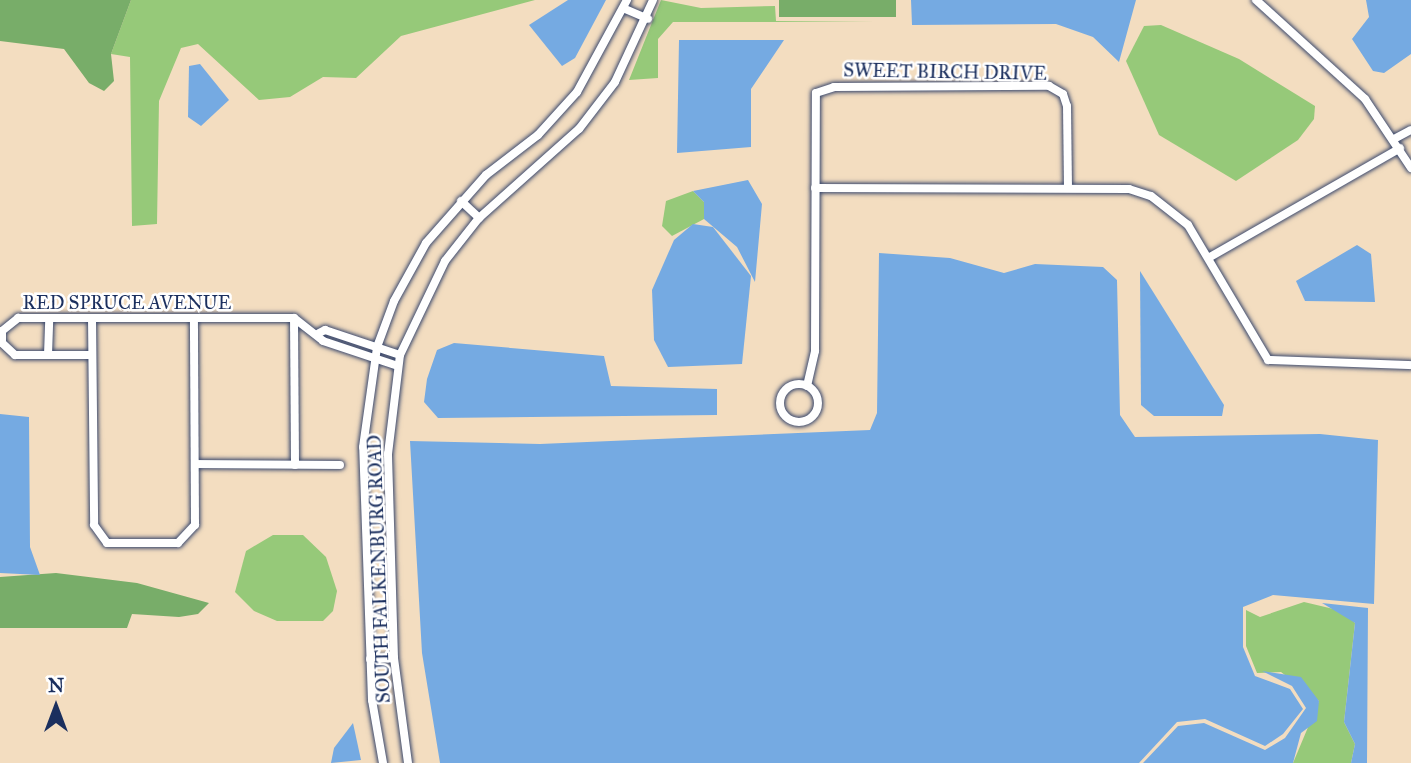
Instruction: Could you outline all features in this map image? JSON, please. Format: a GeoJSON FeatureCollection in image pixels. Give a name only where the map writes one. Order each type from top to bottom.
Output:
{"type":"FeatureCollection","features":[{"type":"Feature","properties":{"kind":"street","name":"SOUTH FALKENBURG ROAD"},"geometry":{"type":"LineString","coordinates":[[408,763],[394,658],[387,454],[400,355],[445,261],[479,218],[579,129],[615,82],[648,19],[653,0]]}},
{"type":"Feature","properties":{"kind":"street"},"geometry":{"type":"LineString","coordinates":[[1256,0],[1365,99],[1411,168]]}},
{"type":"Feature","properties":{"kind":"street","name":"SOUTH FALKENBURG ROAD"},"geometry":{"type":"LineString","coordinates":[[383,763],[370,659],[363,447],[377,347],[394,301],[426,243],[461,201],[577,92],[626,4]]}},
{"type":"Feature","properties":{"kind":"street"},"geometry":{"type":"LineString","coordinates":[[626,4],[648,19]]}},
{"type":"Feature","properties":{"kind":"street","name":"SWEET BIRCH DRIVE"},"geometry":{"type":"LineString","coordinates":[[807,386],[815,351],[815,101],[823,89],[1049,86],[1063,94],[1068,187]]}},
{"type":"Feature","properties":{"kind":"street"},"geometry":{"type":"LineString","coordinates":[[1394,139],[1411,130]]}},
{"type":"Feature","properties":{"kind":"street"},"geometry":{"type":"LineString","coordinates":[[1210,257],[1399,148]]}},
{"type":"Feature","properties":{"kind":"street"},"geometry":{"type":"LineString","coordinates":[[815,188],[1068,187],[1151,196],[1188,225],[1210,257],[1268,360],[1411,365]]}},
{"type":"Feature","properties":{"kind":"street"},"geometry":{"type":"LineString","coordinates":[[461,201],[479,218]]}},
{"type":"Feature","properties":{"kind":"street","name":"RED SPRUCE AVENUE"},"geometry":{"type":"LineString","coordinates":[[92,355],[8,352],[2,331],[18,318],[294,318]]}},
{"type":"Feature","properties":{"kind":"street"},"geometry":{"type":"LineString","coordinates":[[48,355],[49,318]]}},
{"type":"Feature","properties":{"kind":"street"},"geometry":{"type":"LineString","coordinates":[[92,318],[94,525],[99,537],[107,543],[188,539],[195,525],[194,318]]}},
{"type":"Feature","properties":{"kind":"street"},"geometry":{"type":"LineString","coordinates":[[294,318],[337,346],[398,366]]}},
{"type":"Feature","properties":{"kind":"street"},"geometry":{"type":"LineString","coordinates":[[294,318],[295,465]]}},
{"type":"Feature","properties":{"kind":"street"},"geometry":{"type":"LineString","coordinates":[[319,333],[340,335],[400,355]]}},
{"type":"Feature","properties":{"kind":"street"},"geometry":{"type":"LineString","coordinates":[[337,346],[340,335]]}},
{"type":"Feature","properties":{"kind":"street"},"geometry":{"type":"LineString","coordinates":[[790,386],[807,386],[818,401],[814,414],[790,419],[782,411],[782,394],[790,386]]}},
{"type":"Feature","properties":{"kind":"street"},"geometry":{"type":"LineString","coordinates":[[195,464],[340,466]]}},
{"type":"Feature","properties":{"kind":"street"},"geometry":{"type":"LineString","coordinates":[[370,659],[394,658]]}},
{"type":"Feature","properties":{"kind":"green space"},"geometry":{"type":"Polygon","coordinates":[[[0,0],[131,0],[111,54],[114,81],[104,91],[89,83],[64,49],[0,41],[0,0]]]}},
{"type":"Feature","properties":{"kind":"green space"},"geometry":{"type":"Polygon","coordinates":[[[131,0],[535,0],[401,36],[356,78],[323,77],[290,97],[259,100],[198,44],[181,48],[159,101],[157,224],[132,226],[130,57],[111,54],[131,0]]]}},
{"type":"Feature","properties":{"kind":"green space"},"geometry":{"type":"Polygon","coordinates":[[[661,0],[701,8],[775,6],[776,21],[875,22],[673,22],[658,39],[658,78],[629,80],[661,0]]]}},
{"type":"Feature","properties":{"kind":"green space"},"geometry":{"type":"Polygon","coordinates":[[[779,0],[896,0],[896,17],[779,17],[779,0]]]}},
{"type":"Feature","properties":{"kind":"green space"},"geometry":{"type":"Polygon","coordinates":[[[1161,25],[1239,59],[1315,106],[1314,119],[1298,140],[1236,181],[1159,135],[1126,61],[1144,26],[1161,25]]]}},
{"type":"Feature","properties":{"kind":"green space"},"geometry":{"type":"Polygon","coordinates":[[[693,191],[704,202],[704,219],[672,236],[662,226],[666,201],[693,191]]]}},
{"type":"Feature","properties":{"kind":"green space"},"geometry":{"type":"Polygon","coordinates":[[[273,535],[303,535],[326,557],[337,591],[333,611],[323,621],[277,621],[254,611],[235,592],[246,551],[273,535]]]}},
{"type":"Feature","properties":{"kind":"green space"},"geometry":{"type":"Polygon","coordinates":[[[56,573],[137,583],[209,603],[198,614],[179,617],[132,614],[127,628],[0,628],[0,577],[56,573]]]}},
{"type":"Feature","properties":{"kind":"green space"},"geometry":{"type":"Polygon","coordinates":[[[1304,602],[1342,611],[1355,623],[1344,722],[1355,744],[1351,763],[1293,763],[1319,701],[1281,672],[1257,673],[1246,646],[1246,610],[1260,617],[1304,602]]]}},
{"type":"Feature","properties":{"kind":"water"},"geometry":{"type":"Polygon","coordinates":[[[568,0],[606,0],[575,58],[562,66],[529,25],[568,0]]]}},
{"type":"Feature","properties":{"kind":"water"},"geometry":{"type":"Polygon","coordinates":[[[911,0],[1136,0],[1119,62],[1093,37],[1056,24],[912,25],[911,0]]]}},
{"type":"Feature","properties":{"kind":"water"},"geometry":{"type":"Polygon","coordinates":[[[1366,0],[1411,0],[1411,54],[1384,73],[1373,71],[1352,39],[1369,17],[1366,0]]]}},
{"type":"Feature","properties":{"kind":"water"},"geometry":{"type":"Polygon","coordinates":[[[679,40],[784,40],[751,89],[751,147],[677,153],[679,40]]]}},
{"type":"Feature","properties":{"kind":"water"},"geometry":{"type":"Polygon","coordinates":[[[200,64],[229,100],[201,126],[188,117],[189,66],[200,64]]]}},
{"type":"Feature","properties":{"kind":"water"},"geometry":{"type":"Polygon","coordinates":[[[748,180],[762,204],[755,282],[737,247],[704,219],[704,202],[693,191],[748,180]]]}},
{"type":"Feature","properties":{"kind":"water"},"geometry":{"type":"Polygon","coordinates":[[[693,224],[713,227],[751,276],[742,364],[668,367],[654,340],[652,290],[674,240],[693,224]]]}},
{"type":"Feature","properties":{"kind":"water"},"geometry":{"type":"Polygon","coordinates":[[[1357,245],[1371,254],[1375,302],[1305,301],[1296,281],[1357,245]]]}},
{"type":"Feature","properties":{"kind":"water"},"geometry":{"type":"Polygon","coordinates":[[[879,253],[950,258],[1004,273],[1035,264],[1103,267],[1117,280],[1120,415],[1135,437],[1320,434],[1378,440],[1374,604],[1273,595],[1243,607],[1243,647],[1255,676],[1290,689],[1303,709],[1283,734],[1265,746],[1205,719],[1177,722],[1139,763],[440,763],[422,653],[410,441],[540,444],[870,430],[877,413],[879,253]]]}},
{"type":"Feature","properties":{"kind":"water"},"geometry":{"type":"Polygon","coordinates":[[[1140,271],[1224,405],[1222,416],[1154,416],[1141,405],[1140,271]]]}},
{"type":"Feature","properties":{"kind":"water"},"geometry":{"type":"Polygon","coordinates":[[[454,343],[604,356],[611,386],[717,389],[717,415],[438,418],[424,402],[427,379],[437,350],[454,343]]]}},
{"type":"Feature","properties":{"kind":"water"},"geometry":{"type":"Polygon","coordinates":[[[0,414],[29,417],[30,547],[40,575],[0,573],[0,414]]]}},
{"type":"Feature","properties":{"kind":"water"},"geometry":{"type":"Polygon","coordinates":[[[1322,603],[1368,608],[1367,763],[1351,763],[1355,744],[1344,722],[1355,623],[1322,603]]]}},
{"type":"Feature","properties":{"kind":"water"},"geometry":{"type":"Polygon","coordinates":[[[1262,671],[1301,677],[1319,701],[1317,721],[1301,733],[1293,763],[1143,763],[1178,726],[1204,723],[1265,750],[1285,738],[1306,708],[1292,686],[1262,671]]]}},
{"type":"Feature","properties":{"kind":"water"},"geometry":{"type":"Polygon","coordinates":[[[353,723],[361,760],[331,763],[334,748],[353,723]]]}}]}
